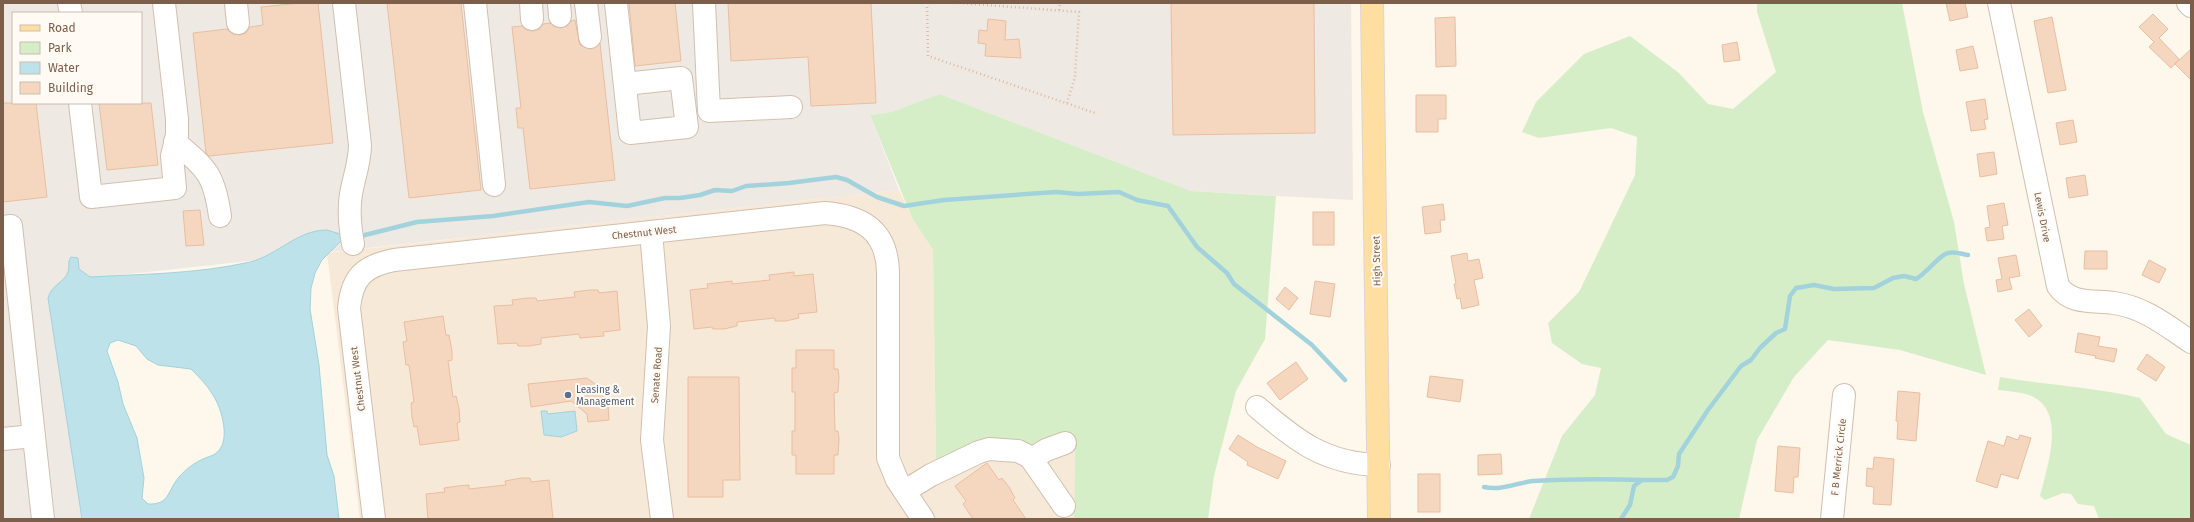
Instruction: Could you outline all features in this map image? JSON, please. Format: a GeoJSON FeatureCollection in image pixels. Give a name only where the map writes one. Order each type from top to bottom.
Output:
{"type":"FeatureCollection","features":[{"type":"Feature","properties":{"kind":"main road","name":"High Street"},"geometry":{"type":"LineString","coordinates":[[1372,3],[1379,519]]}},
{"type":"Feature","properties":{"kind":"street"},"geometry":{"type":"LineString","coordinates":[[80,104],[91,197],[175,188],[172,156],[177,119],[164,3]]}},
{"type":"Feature","properties":{"kind":"street"},"geometry":{"type":"LineString","coordinates":[[344,3],[360,145],[349,204],[349,222],[353,244]]}},
{"type":"Feature","properties":{"kind":"street"},"geometry":{"type":"LineString","coordinates":[[475,3],[494,185]]}},
{"type":"Feature","properties":{"kind":"street"},"geometry":{"type":"LineString","coordinates":[[586,3],[590,36]]}},
{"type":"Feature","properties":{"kind":"street"},"geometry":{"type":"LineString","coordinates":[[616,3],[625,84]]}},
{"type":"Feature","properties":{"kind":"street"},"geometry":{"type":"LineString","coordinates":[[704,3],[709,111],[791,107]]}},
{"type":"Feature","properties":{"kind":"street","name":"Lewis Drive"},"geometry":{"type":"LineString","coordinates":[[1999,3],[2058,286],[2061,291],[2073,298],[2115,303],[2142,311],[2191,342]]}},
{"type":"Feature","properties":{"kind":"street"},"geometry":{"type":"LineString","coordinates":[[2188,3],[2191,6]]}},
{"type":"Feature","properties":{"kind":"street"},"geometry":{"type":"LineString","coordinates":[[175,142],[207,170],[215,186],[220,216]]}},
{"type":"Feature","properties":{"kind":"street","name":"Chestnut West"},"geometry":{"type":"LineString","coordinates":[[374,519],[349,316],[351,290],[359,277],[371,267],[394,260],[825,213],[852,218],[869,227],[876,233],[884,247],[888,264],[887,450],[890,465],[923,519]]}},
{"type":"Feature","properties":{"kind":"street"},"geometry":{"type":"LineString","coordinates":[[3,227],[11,226],[43,519]]}},
{"type":"Feature","properties":{"kind":"street","name":"Senate Road"},"geometry":{"type":"LineString","coordinates":[[651,232],[659,326],[652,440],[662,519]]}},
{"type":"Feature","properties":{"kind":"street","name":"F B Merrick Circle"},"geometry":{"type":"LineString","coordinates":[[1832,519],[1844,395]]}},
{"type":"Feature","properties":{"kind":"street"},"geometry":{"type":"LineString","coordinates":[[1257,407],[1286,433],[1305,446],[1321,454],[1345,462],[1379,465]]}},
{"type":"Feature","properties":{"kind":"street"},"geometry":{"type":"LineString","coordinates":[[3,439],[34,436]]}},
{"type":"Feature","properties":{"kind":"street"},"geometry":{"type":"LineString","coordinates":[[1032,459],[1046,450],[1065,443]]}},
{"type":"Feature","properties":{"kind":"street"},"geometry":{"type":"LineString","coordinates":[[905,491],[931,475],[986,450],[1021,452],[1032,459],[1064,506]]}},
{"type":"Feature","properties":{"kind":"path"},"geometry":{"type":"LineString","coordinates":[[927,3],[928,56],[1095,113]]}},
{"type":"Feature","properties":{"kind":"path"},"geometry":{"type":"LineString","coordinates":[[959,3],[1079,12],[1075,76],[1067,103]]}},
{"type":"Feature","properties":{"kind":"path"},"geometry":{"type":"LineString","coordinates":[[1059,10],[1060,3]]}},
{"type":"Feature","properties":{"kind":"shaded area"},"geometry":{"type":"Polygon","coordinates":[[[3,3],[1351,3],[1353,200],[1191,191],[940,94],[891,112],[870,115],[899,190],[83,279],[115,519],[3,519],[3,3]]]}},
{"type":"Feature","properties":{"kind":"shaded area"},"geometry":{"type":"Polygon","coordinates":[[[899,190],[912,218],[933,250],[936,459],[1075,444],[1074,519],[360,519],[327,253],[899,190]]]}},
{"type":"Feature","properties":{"kind":"green space"},"geometry":{"type":"Polygon","coordinates":[[[1757,3],[1902,3],[1923,112],[1954,222],[1964,284],[1986,375],[1900,350],[1828,340],[1794,377],[1757,440],[1739,519],[1529,519],[1562,436],[1595,395],[1601,368],[1582,364],[1552,343],[1548,323],[1579,292],[1606,236],[1635,175],[1637,137],[1611,128],[1539,138],[1522,132],[1536,102],[1584,54],[1630,36],[1679,73],[1708,104],[1733,109],[1776,72],[1757,12],[1757,3]]]}},
{"type":"Feature","properties":{"kind":"green space"},"geometry":{"type":"Polygon","coordinates":[[[940,94],[1191,191],[1276,196],[1265,339],[1236,391],[1214,476],[1208,519],[1074,519],[1075,444],[936,459],[933,250],[912,218],[870,115],[891,112],[940,94]]]}},
{"type":"Feature","properties":{"kind":"green space"},"geometry":{"type":"Polygon","coordinates":[[[2000,377],[2105,391],[2140,398],[2166,434],[2191,445],[2190,519],[2099,519],[2094,506],[2078,504],[2071,494],[2063,493],[2045,500],[2040,496],[2047,470],[2052,440],[2051,425],[2048,413],[2041,402],[2029,395],[1998,390],[2000,377]]]}},
{"type":"Feature","properties":{"kind":"water"},"geometry":{"type":"Polygon","coordinates":[[[327,230],[340,234],[343,239],[322,260],[315,273],[311,288],[310,309],[319,365],[327,455],[334,476],[339,519],[82,519],[48,298],[52,290],[66,276],[71,257],[78,258],[79,269],[90,277],[210,269],[260,259],[297,238],[316,231],[327,230]],[[118,340],[110,343],[107,351],[118,382],[123,404],[137,438],[144,478],[142,498],[148,504],[155,504],[164,500],[175,482],[187,469],[193,464],[215,454],[220,449],[223,442],[224,426],[220,409],[213,395],[206,384],[191,369],[158,365],[147,359],[136,346],[118,340]]]}},
{"type":"Feature","properties":{"kind":"water"},"geometry":{"type":"Polygon","coordinates":[[[541,411],[547,411],[548,414],[575,411],[577,431],[561,437],[544,435],[541,411]]]}},
{"type":"Feature","properties":{"kind":"building"},"geometry":{"type":"Polygon","coordinates":[[[318,3],[333,143],[209,156],[206,153],[193,33],[227,29],[233,34],[240,35],[246,33],[250,27],[263,25],[261,7],[318,3]]]}},
{"type":"Feature","properties":{"kind":"building"},"geometry":{"type":"Polygon","coordinates":[[[387,3],[461,3],[481,190],[409,198],[387,3]]]}},
{"type":"Feature","properties":{"kind":"building"},"geometry":{"type":"Polygon","coordinates":[[[629,3],[675,3],[681,61],[635,66],[629,3]]]}},
{"type":"Feature","properties":{"kind":"building"},"geometry":{"type":"Polygon","coordinates":[[[728,3],[871,3],[876,103],[811,106],[808,57],[731,61],[728,3]]]}},
{"type":"Feature","properties":{"kind":"building"},"geometry":{"type":"Polygon","coordinates":[[[1171,3],[1314,3],[1315,133],[1173,135],[1171,3]]]}},
{"type":"Feature","properties":{"kind":"building"},"geometry":{"type":"Polygon","coordinates":[[[1946,3],[1965,3],[1968,17],[1950,21],[1946,3]]]}},
{"type":"Feature","properties":{"kind":"building"},"geometry":{"type":"Polygon","coordinates":[[[2153,14],[2168,29],[2159,38],[2179,59],[2171,68],[2149,47],[2154,42],[2139,27],[2153,14]]]}},
{"type":"Feature","properties":{"kind":"building"},"geometry":{"type":"Polygon","coordinates":[[[1455,17],[1456,66],[1436,67],[1435,18],[1455,17]]]}},
{"type":"Feature","properties":{"kind":"building"},"geometry":{"type":"Polygon","coordinates":[[[2052,17],[2066,90],[2048,93],[2034,21],[2052,17]]]}},
{"type":"Feature","properties":{"kind":"building"},"geometry":{"type":"Polygon","coordinates":[[[988,19],[1006,21],[1005,40],[1019,39],[1021,58],[985,56],[986,44],[978,43],[979,30],[987,31],[988,19]]]}},
{"type":"Feature","properties":{"kind":"building"},"geometry":{"type":"Polygon","coordinates":[[[575,20],[580,45],[591,49],[600,43],[615,180],[530,189],[523,128],[518,128],[516,108],[521,108],[512,27],[522,26],[527,30],[533,31],[539,29],[543,24],[550,23],[555,27],[561,28],[567,26],[571,21],[575,20]]]}},
{"type":"Feature","properties":{"kind":"building"},"geometry":{"type":"Polygon","coordinates":[[[1737,42],[1740,60],[1724,62],[1722,45],[1737,42]]]}},
{"type":"Feature","properties":{"kind":"building"},"geometry":{"type":"Polygon","coordinates":[[[1973,46],[1978,68],[1960,71],[1956,50],[1973,46]]]}},
{"type":"Feature","properties":{"kind":"building"},"geometry":{"type":"Polygon","coordinates":[[[2191,49],[2191,80],[2175,64],[2191,49]]]}},
{"type":"Feature","properties":{"kind":"building"},"geometry":{"type":"Polygon","coordinates":[[[1416,95],[1446,95],[1446,119],[1438,119],[1438,132],[1416,132],[1416,95]]]}},
{"type":"Feature","properties":{"kind":"building"},"geometry":{"type":"Polygon","coordinates":[[[1985,99],[1988,119],[1984,120],[1986,129],[1971,131],[1966,102],[1985,99]]]}},
{"type":"Feature","properties":{"kind":"building"},"geometry":{"type":"Polygon","coordinates":[[[3,103],[36,104],[47,197],[3,202],[3,103]]]}},
{"type":"Feature","properties":{"kind":"building"},"geometry":{"type":"Polygon","coordinates":[[[151,103],[158,165],[107,170],[99,104],[151,103]]]}},
{"type":"Feature","properties":{"kind":"building"},"geometry":{"type":"Polygon","coordinates":[[[2073,120],[2077,142],[2060,145],[2056,123],[2073,120]]]}},
{"type":"Feature","properties":{"kind":"building"},"geometry":{"type":"Polygon","coordinates":[[[1994,152],[1997,174],[1980,177],[1977,154],[1994,152]]]}},
{"type":"Feature","properties":{"kind":"building"},"geometry":{"type":"Polygon","coordinates":[[[2085,175],[2088,195],[2069,198],[2066,178],[2085,175]]]}},
{"type":"Feature","properties":{"kind":"building"},"geometry":{"type":"Polygon","coordinates":[[[2004,203],[2008,225],[2002,226],[2004,239],[1987,241],[1985,228],[1990,227],[1987,206],[2004,203]]]}},
{"type":"Feature","properties":{"kind":"building"},"geometry":{"type":"Polygon","coordinates":[[[1443,204],[1445,220],[1440,220],[1441,232],[1425,234],[1422,207],[1443,204]]]}},
{"type":"Feature","properties":{"kind":"building"},"geometry":{"type":"Polygon","coordinates":[[[200,210],[204,245],[186,246],[183,211],[200,210]]]}},
{"type":"Feature","properties":{"kind":"building"},"geometry":{"type":"Polygon","coordinates":[[[1313,212],[1334,212],[1334,245],[1313,245],[1313,212]]]}},
{"type":"Feature","properties":{"kind":"building"},"geometry":{"type":"Polygon","coordinates":[[[2085,251],[2107,251],[2107,269],[2084,269],[2085,251]]]}},
{"type":"Feature","properties":{"kind":"building"},"geometry":{"type":"Polygon","coordinates":[[[1467,253],[1468,261],[1479,259],[1483,278],[1474,280],[1479,305],[1462,309],[1460,298],[1457,299],[1451,256],[1467,253]]]}},
{"type":"Feature","properties":{"kind":"building"},"geometry":{"type":"Polygon","coordinates":[[[2016,255],[2020,276],[2009,278],[2012,289],[1998,292],[1996,280],[2002,279],[1998,258],[2016,255]]]}},
{"type":"Feature","properties":{"kind":"building"},"geometry":{"type":"Polygon","coordinates":[[[2149,260],[2166,269],[2159,283],[2142,275],[2149,260]]]}},
{"type":"Feature","properties":{"kind":"building"},"geometry":{"type":"Polygon","coordinates":[[[794,272],[794,276],[813,274],[817,312],[798,314],[799,318],[786,321],[775,321],[775,318],[737,322],[737,326],[724,329],[713,329],[712,327],[694,329],[690,290],[708,288],[707,284],[732,281],[732,284],[770,280],[769,275],[794,272]]]}},
{"type":"Feature","properties":{"kind":"building"},"geometry":{"type":"Polygon","coordinates":[[[1315,281],[1335,284],[1330,317],[1310,314],[1315,281]]]}},
{"type":"Feature","properties":{"kind":"building"},"geometry":{"type":"Polygon","coordinates":[[[1285,287],[1298,298],[1289,310],[1276,299],[1285,287]]]}},
{"type":"Feature","properties":{"kind":"building"},"geometry":{"type":"Polygon","coordinates":[[[598,290],[599,293],[617,291],[620,330],[603,332],[604,336],[580,338],[579,334],[541,338],[541,344],[529,346],[518,346],[517,343],[498,344],[494,306],[513,305],[512,300],[527,298],[536,298],[537,301],[575,297],[574,292],[598,290]]]}},
{"type":"Feature","properties":{"kind":"building"},"geometry":{"type":"Polygon","coordinates":[[[2029,309],[2042,326],[2029,337],[2015,320],[2029,309]]]}},
{"type":"Feature","properties":{"kind":"building"},"geometry":{"type":"Polygon","coordinates":[[[443,316],[446,335],[449,335],[452,351],[452,360],[448,361],[453,397],[456,396],[459,408],[460,422],[457,423],[459,440],[420,445],[417,426],[414,427],[412,417],[411,403],[414,402],[409,365],[406,365],[403,342],[407,341],[404,322],[443,316]]]}},
{"type":"Feature","properties":{"kind":"building"},"geometry":{"type":"Polygon","coordinates":[[[2078,333],[2100,337],[2098,346],[2117,349],[2114,362],[2095,358],[2096,356],[2075,352],[2078,333]]]}},
{"type":"Feature","properties":{"kind":"building"},"geometry":{"type":"Polygon","coordinates":[[[796,350],[834,350],[834,369],[838,369],[839,377],[838,392],[834,393],[835,431],[838,431],[839,439],[838,455],[834,455],[834,474],[796,474],[796,455],[792,455],[792,431],[795,431],[795,392],[792,392],[792,368],[796,368],[796,350]]]}},
{"type":"Feature","properties":{"kind":"building"},"geometry":{"type":"Polygon","coordinates":[[[2147,354],[2165,367],[2156,381],[2137,369],[2147,354]]]}},
{"type":"Feature","properties":{"kind":"building"},"geometry":{"type":"Polygon","coordinates":[[[1296,362],[1308,379],[1280,400],[1267,383],[1296,362]]]}},
{"type":"Feature","properties":{"kind":"building"},"geometry":{"type":"Polygon","coordinates":[[[1430,376],[1463,380],[1460,402],[1427,397],[1430,376]]]}},
{"type":"Feature","properties":{"kind":"building"},"geometry":{"type":"Polygon","coordinates":[[[688,377],[739,377],[740,480],[723,480],[723,497],[688,497],[688,377]]]}},
{"type":"Feature","properties":{"kind":"building","name":"Leasing & Management"},"geometry":{"type":"Polygon","coordinates":[[[587,378],[602,389],[607,389],[609,420],[588,422],[587,414],[571,401],[531,407],[528,384],[587,378]]]}},
{"type":"Feature","properties":{"kind":"building"},"geometry":{"type":"Polygon","coordinates":[[[1898,391],[1920,393],[1916,441],[1897,439],[1898,421],[1896,421],[1898,391]]]}},
{"type":"Feature","properties":{"kind":"building"},"geometry":{"type":"Polygon","coordinates":[[[1238,435],[1257,447],[1286,461],[1278,479],[1247,465],[1248,462],[1229,449],[1238,435]]]}},
{"type":"Feature","properties":{"kind":"building"},"geometry":{"type":"Polygon","coordinates":[[[2020,435],[2031,438],[2018,479],[2001,474],[1997,488],[1976,481],[1988,441],[2004,446],[2007,436],[2018,440],[2020,435]]]}},
{"type":"Feature","properties":{"kind":"building"},"geometry":{"type":"Polygon","coordinates":[[[1778,446],[1800,448],[1798,477],[1794,477],[1793,493],[1775,491],[1778,446]]]}},
{"type":"Feature","properties":{"kind":"building"},"geometry":{"type":"Polygon","coordinates":[[[1501,454],[1502,474],[1478,475],[1478,455],[1501,454]]]}},
{"type":"Feature","properties":{"kind":"building"},"geometry":{"type":"Polygon","coordinates":[[[1874,457],[1894,459],[1891,505],[1873,504],[1874,487],[1866,486],[1867,468],[1873,469],[1874,457]]]}},
{"type":"Feature","properties":{"kind":"building"},"geometry":{"type":"Polygon","coordinates":[[[987,463],[999,480],[1002,478],[1009,487],[1015,498],[1013,500],[1026,519],[973,519],[963,504],[966,501],[955,486],[987,463]]]}},
{"type":"Feature","properties":{"kind":"building"},"geometry":{"type":"Polygon","coordinates":[[[1418,474],[1440,474],[1440,512],[1418,512],[1418,474]]]}},
{"type":"Feature","properties":{"kind":"building"},"geometry":{"type":"Polygon","coordinates":[[[530,478],[531,482],[549,480],[553,519],[428,519],[426,494],[445,492],[444,488],[458,486],[469,485],[469,489],[506,485],[505,481],[530,478]]]}},
{"type":"Feature","properties":{"kind":"waterway"},"geometry":{"type":"LineString","coordinates":[[361,236],[417,222],[493,216],[589,202],[627,206],[665,198],[680,198],[700,195],[715,190],[732,191],[746,186],[789,183],[836,177],[847,180],[877,197],[904,206],[944,200],[1056,192],[1078,194],[1119,192],[1137,200],[1168,206],[1197,247],[1227,273],[1234,284],[1312,345],[1345,380]]}},
{"type":"Feature","properties":{"kind":"waterway"},"geometry":{"type":"LineString","coordinates":[[1621,519],[1630,505],[1634,486],[1642,480],[1667,480],[1673,477],[1678,466],[1679,454],[1708,410],[1741,366],[1751,360],[1760,348],[1776,333],[1785,329],[1790,296],[1796,288],[1814,285],[1834,289],[1874,288],[1893,278],[1904,276],[1916,279],[1925,273],[1941,257],[1950,252],[1968,255]]}},
{"type":"Feature","properties":{"kind":"waterway"},"geometry":{"type":"LineString","coordinates":[[1484,487],[1496,488],[1546,480],[1641,480]]}},
{"type":"Feature","properties":{"kind":"place","name":"Leasing & Management"},"geometry":{"type":"Point","coordinates":[568,395]}}]}
